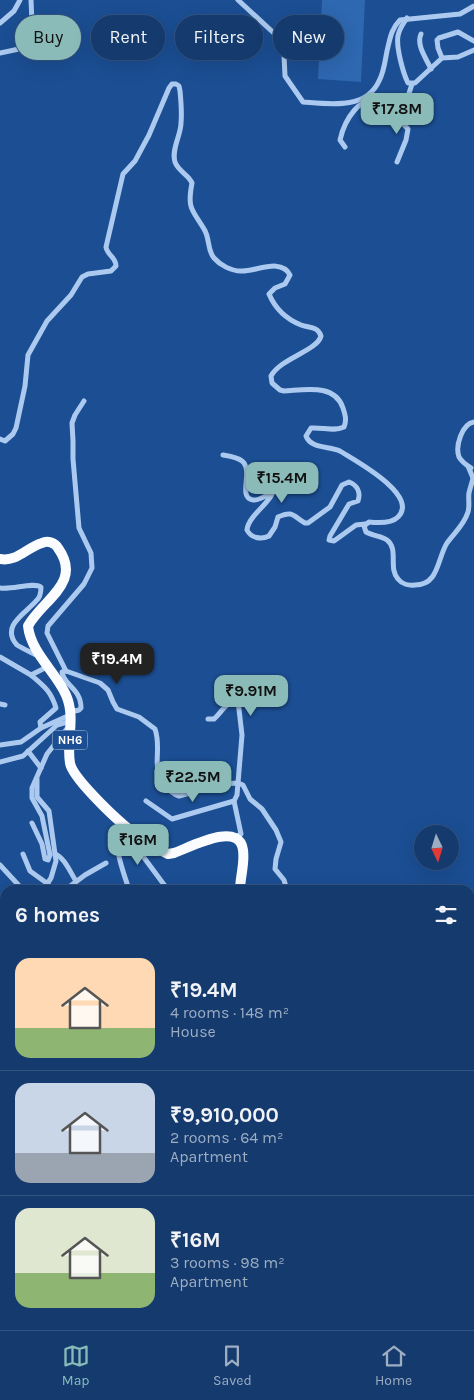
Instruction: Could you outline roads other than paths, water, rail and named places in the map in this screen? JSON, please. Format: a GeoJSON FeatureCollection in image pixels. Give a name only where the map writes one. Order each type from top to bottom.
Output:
{"type":"FeatureCollection","features":[{"type":"Feature","properties":{"kind":"highway","name":"NH6"},"geometry":{"type":"LineString","coordinates":[[0,559],[16,558],[47,542],[54,544],[64,560],[67,569],[63,585],[28,626],[31,638],[41,658],[65,693],[71,717],[69,756],[72,770],[122,829],[168,854],[181,851],[209,838],[234,838]]}},
{"type":"Feature","properties":{"kind":"highway"},"geometry":{"type":"LineString","coordinates":[[234,838],[242,844],[244,853],[241,885]]}},
{"type":"Feature","properties":{"kind":"street"},"geometry":{"type":"LineString","coordinates":[[0,23],[14,11],[20,0]]}},
{"type":"Feature","properties":{"kind":"street"},"geometry":{"type":"LineString","coordinates":[[0,52],[20,49],[30,42],[32,22],[31,0]]}},
{"type":"Feature","properties":{"kind":"street"},"geometry":{"type":"LineString","coordinates":[[238,0],[276,35],[284,55],[285,76],[303,102],[335,104],[361,100],[380,81],[394,28],[400,20],[460,14],[474,6]]}},
{"type":"Feature","properties":{"kind":"street"},"geometry":{"type":"LineString","coordinates":[[407,18],[400,31],[398,43],[407,81],[412,84]]}},
{"type":"Feature","properties":{"kind":"street"},"geometry":{"type":"LineString","coordinates":[[442,58],[437,43],[439,38],[459,32],[474,41]]}},
{"type":"Feature","properties":{"kind":"street"},"geometry":{"type":"LineString","coordinates":[[421,34],[419,38],[420,45],[431,69]]}},
{"type":"Feature","properties":{"kind":"street"},"geometry":{"type":"LineString","coordinates":[[412,84],[415,84],[442,58],[458,57],[474,50]]}},
{"type":"Feature","properties":{"kind":"street"},"geometry":{"type":"LineString","coordinates":[[0,439],[9,440],[16,428],[25,386],[26,361],[47,320],[71,295],[82,277],[88,274],[111,271],[116,266],[106,247],[123,174],[135,161],[149,135],[169,88],[172,84],[176,84],[179,86],[180,91],[181,124],[174,155],[175,162],[180,170],[190,178],[192,184],[190,204],[194,215],[207,235],[210,254],[215,260],[231,269],[240,271],[268,266],[288,271],[289,280],[269,294],[273,302],[289,318],[303,326],[317,329],[321,336],[318,343],[277,368],[271,376],[272,383],[284,391],[321,389],[339,400],[345,414],[346,423],[344,427],[332,430],[318,427],[311,428],[307,432],[308,440],[318,446],[331,447],[340,451],[396,490],[402,500],[403,508],[394,520],[356,525],[334,541],[330,540],[330,536],[349,504],[355,503],[360,498],[358,488],[349,482],[342,485],[333,502],[324,512],[305,523],[292,514],[287,513],[278,517],[275,527],[269,536],[260,538],[250,535],[247,530],[249,522],[255,517],[263,504],[270,499],[272,494],[259,499],[248,498],[246,494],[246,466],[237,458],[222,455]]}},
{"type":"Feature","properties":{"kind":"street"},"geometry":{"type":"LineString","coordinates":[[390,110],[404,109],[412,84]]}},
{"type":"Feature","properties":{"kind":"street"},"geometry":{"type":"LineString","coordinates":[[345,147],[340,140],[349,118],[358,107],[366,102],[376,101],[390,110],[408,129],[406,140],[397,162]]}},
{"type":"Feature","properties":{"kind":"street"},"geometry":{"type":"LineString","coordinates":[[84,401],[75,414],[72,423],[73,460],[79,528],[91,553],[92,568],[88,579],[46,630],[66,671],[92,679],[104,686],[110,692],[117,709],[139,717],[155,729],[158,745],[156,761],[160,780],[176,795],[179,796],[223,784],[238,782],[243,785],[250,799],[262,809],[276,830],[281,842],[275,869],[286,885]]}},
{"type":"Feature","properties":{"kind":"street"},"geometry":{"type":"LineString","coordinates":[[474,422],[466,426],[460,438],[458,451],[461,460],[474,469]]}},
{"type":"Feature","properties":{"kind":"street"},"geometry":{"type":"LineString","coordinates":[[365,524],[366,532],[382,537],[390,542],[393,552],[393,572],[397,579],[403,584],[422,585],[430,581],[448,542],[461,527],[468,511],[469,492],[473,478],[468,466]]}},
{"type":"Feature","properties":{"kind":"street"},"geometry":{"type":"LineString","coordinates":[[0,588],[12,589],[35,584],[41,587],[37,601],[11,621],[8,629],[9,637],[17,645],[41,658]]}},
{"type":"Feature","properties":{"kind":"street"},"geometry":{"type":"LineString","coordinates":[[0,657],[31,675],[52,696],[56,708],[40,722],[41,728]]}},
{"type":"Feature","properties":{"kind":"street"},"geometry":{"type":"LineString","coordinates":[[31,675],[47,667]]}},
{"type":"Feature","properties":{"kind":"street"},"geometry":{"type":"LineString","coordinates":[[32,823],[42,844],[45,858],[48,860],[50,855],[42,816],[34,803],[32,792],[37,776],[53,747],[75,711],[82,708],[76,691],[62,677],[62,672],[66,671]]}},
{"type":"Feature","properties":{"kind":"street"},"geometry":{"type":"LineString","coordinates":[[208,719],[214,719],[224,707],[233,701],[238,701],[242,735],[237,795],[234,801],[241,834],[234,838]]}},
{"type":"Feature","properties":{"kind":"street"},"geometry":{"type":"LineString","coordinates":[[0,745],[21,742],[41,728],[71,717]]}},
{"type":"Feature","properties":{"kind":"street"},"geometry":{"type":"LineString","coordinates":[[0,762],[22,756],[57,725],[71,717]]}},
{"type":"Feature","properties":{"kind":"street"},"geometry":{"type":"LineString","coordinates":[[28,751],[41,768]]}},
{"type":"Feature","properties":{"kind":"street"},"geometry":{"type":"LineString","coordinates":[[23,854],[30,871],[48,884],[55,868],[55,854],[48,811],[37,797],[37,776]]}},
{"type":"Feature","properties":{"kind":"street"},"geometry":{"type":"LineString","coordinates":[[146,801],[172,820],[234,801]]}},
{"type":"Feature","properties":{"kind":"street"},"geometry":{"type":"LineString","coordinates":[[122,829],[118,842],[118,852],[128,885]]}},
{"type":"Feature","properties":{"kind":"street"},"geometry":{"type":"LineString","coordinates":[[122,829],[164,885]]}},
{"type":"Feature","properties":{"kind":"street"},"geometry":{"type":"LineString","coordinates":[[55,854],[59,855],[64,861],[76,881]]}},
{"type":"Feature","properties":{"kind":"street"},"geometry":{"type":"LineString","coordinates":[[71,885],[106,863]]}},
{"type":"Feature","properties":{"kind":"street"},"geometry":{"type":"LineString","coordinates":[[0,866],[18,885]]}}]}
